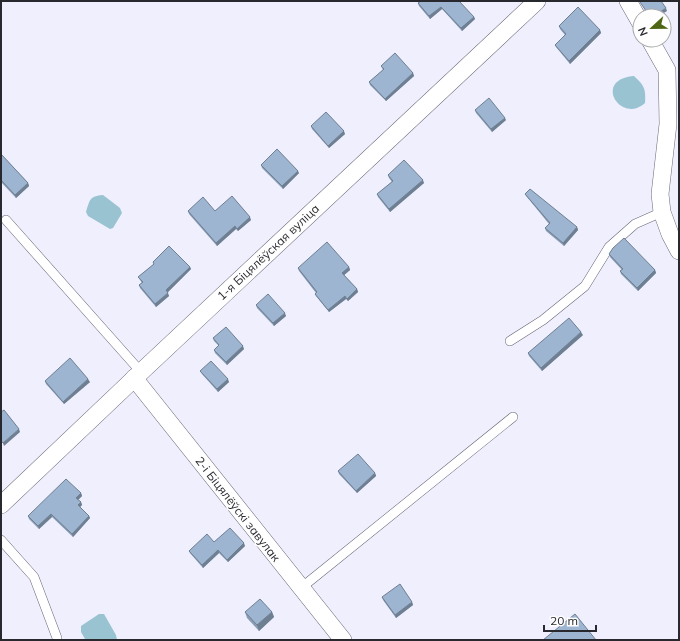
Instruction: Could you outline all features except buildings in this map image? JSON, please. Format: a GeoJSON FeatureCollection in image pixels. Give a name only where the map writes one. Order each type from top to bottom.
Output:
{"type":"FeatureCollection","features":[{"type":"Feature","properties":{"kind":"street","name":"1-я Біцялёўская вуліца"},"geometry":{"type":"LineString","coordinates":[[1,505],[537,1]]}},
{"type":"Feature","properties":{"kind":"street"},"geometry":{"type":"LineString","coordinates":[[655,48],[667,70],[668,124],[660,194],[662,212],[670,234],[679,251]]}},
{"type":"Feature","properties":{"kind":"street","name":"2-і Біцялёўскі завулак"},"geometry":{"type":"LineString","coordinates":[[138,375],[301,588],[343,640]]}},
{"type":"Feature","properties":{"kind":"lane"},"geometry":{"type":"LineString","coordinates":[[510,341],[542,320],[585,286],[610,247],[635,224],[662,212]]}},
{"type":"Feature","properties":{"kind":"lane"},"geometry":{"type":"LineString","coordinates":[[6,220],[138,375]]}},
{"type":"Feature","properties":{"kind":"lane"},"geometry":{"type":"LineString","coordinates":[[301,588],[513,417]]}},
{"type":"Feature","properties":{"kind":"lane"},"geometry":{"type":"LineString","coordinates":[[1,540],[34,577],[57,638]]}},
{"type":"Feature","properties":{"kind":"water"},"geometry":{"type":"Polygon","coordinates":[[[634,76],[644,88],[645,103],[637,108],[629,109],[617,102],[613,96],[613,89],[616,83],[634,76]]]}},
{"type":"Feature","properties":{"kind":"water"},"geometry":{"type":"Polygon","coordinates":[[[103,195],[120,208],[122,213],[113,228],[110,229],[88,216],[86,212],[91,199],[95,196],[103,195]]]}},
{"type":"Feature","properties":{"kind":"water"},"geometry":{"type":"Polygon","coordinates":[[[99,614],[104,614],[116,635],[117,640],[85,639],[81,632],[81,626],[99,614]]]}}]}
